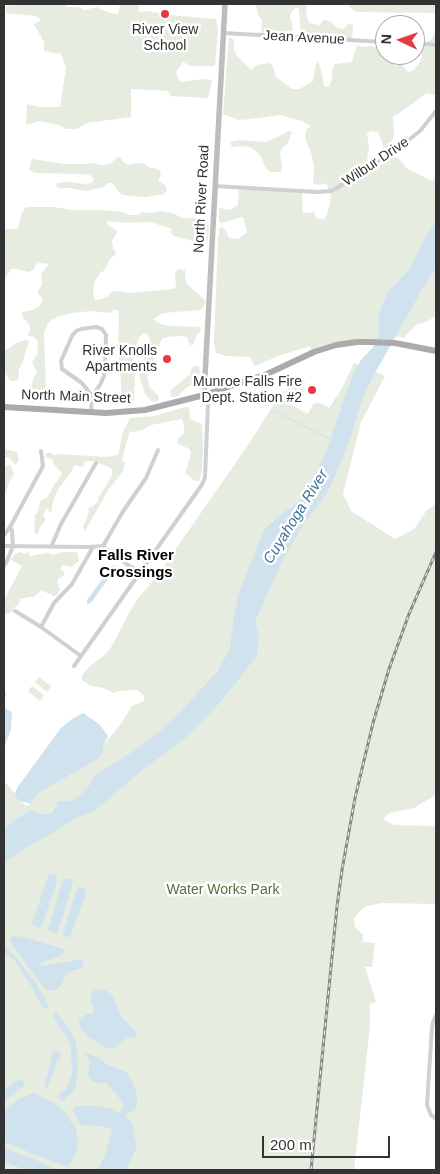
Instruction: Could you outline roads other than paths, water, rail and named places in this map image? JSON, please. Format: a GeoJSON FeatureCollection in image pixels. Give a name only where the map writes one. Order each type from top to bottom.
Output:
{"type":"FeatureCollection","features":[{"type":"Feature","properties":{"kind":"main road","name":"North Main Street"},"geometry":{"type":"LineString","coordinates":[[4,407],[91,412],[130,412],[204,395],[267,374],[314,352],[336,345],[357,342],[395,343],[436,351]]}},
{"type":"Feature","properties":{"kind":"street","name":"North River Road"},"geometry":{"type":"LineString","coordinates":[[204,395],[225,4]]}},
{"type":"Feature","properties":{"kind":"street","name":"Jean Avenue"},"geometry":{"type":"LineString","coordinates":[[223,33],[375,41]]}},
{"type":"Feature","properties":{"kind":"street","name":"Wilbur Drive"},"geometry":{"type":"LineString","coordinates":[[215,186],[317,192],[331,190],[400,147],[420,130],[436,111]]}},
{"type":"Feature","properties":{"kind":"street"},"geometry":{"type":"LineString","coordinates":[[91,412],[92,396],[100,386],[105,368],[106,334],[99,328],[76,331],[60,361],[62,370],[82,383],[92,396]]}},
{"type":"Feature","properties":{"kind":"street"},"geometry":{"type":"LineString","coordinates":[[74,666],[201,486],[204,478],[208,403],[204,395]]}},
{"type":"Feature","properties":{"kind":"street"},"geometry":{"type":"LineString","coordinates":[[103,546],[122,513],[146,478],[158,450]]}},
{"type":"Feature","properties":{"kind":"street"},"geometry":{"type":"LineString","coordinates":[[4,535],[42,466],[40,451]]}},
{"type":"Feature","properties":{"kind":"street"},"geometry":{"type":"LineString","coordinates":[[51,547],[61,524],[96,464]]}},
{"type":"Feature","properties":{"kind":"street"},"geometry":{"type":"LineString","coordinates":[[4,566],[13,546],[10,527]]}},
{"type":"Feature","properties":{"kind":"street"},"geometry":{"type":"LineString","coordinates":[[4,546],[103,546],[141,572]]}},
{"type":"Feature","properties":{"kind":"street"},"geometry":{"type":"LineString","coordinates":[[41,627],[54,603],[72,584],[93,547]]}},
{"type":"Feature","properties":{"kind":"street"},"geometry":{"type":"LineString","coordinates":[[15,612],[41,627],[82,656]]}},
{"type":"Feature","properties":{"kind":"street"},"geometry":{"type":"LineString","coordinates":[[436,1015],[432,1027],[427,1105],[431,1115],[436,1119]]}},
{"type":"Feature","properties":{"kind":"water","name":"Cuyahoga River"},"geometry":{"type":"Polygon","coordinates":[[[436,221],[436,268],[366,389],[349,441],[327,493],[305,522],[284,557],[255,621],[259,638],[257,655],[214,709],[186,737],[145,768],[94,811],[75,818],[4,863],[4,828],[30,810],[40,814],[48,814],[53,812],[58,801],[71,801],[80,795],[89,786],[94,776],[159,732],[217,672],[230,649],[234,615],[239,594],[265,529],[299,502],[317,471],[329,444],[354,373],[361,360],[374,346],[379,334],[378,315],[387,293],[409,269],[436,221]]]}},
{"type":"Feature","properties":{"kind":"water"},"geometry":{"type":"Polygon","coordinates":[[[114,565],[116,566],[115,569],[91,603],[87,604],[87,600],[114,565]]]}},
{"type":"Feature","properties":{"kind":"water"},"geometry":{"type":"Polygon","coordinates":[[[4,686],[6,695],[4,704],[4,686]]]}},
{"type":"Feature","properties":{"kind":"water"},"geometry":{"type":"Polygon","coordinates":[[[4,704],[6,709],[12,712],[11,729],[4,748],[4,704]]]}},
{"type":"Feature","properties":{"kind":"water"},"geometry":{"type":"Polygon","coordinates":[[[83,713],[99,724],[108,736],[103,752],[98,759],[37,794],[31,804],[18,800],[15,795],[17,788],[61,728],[83,713]]]}},
{"type":"Feature","properties":{"kind":"water"},"geometry":{"type":"Polygon","coordinates":[[[50,874],[56,875],[56,885],[39,928],[32,924],[50,874]]]}},
{"type":"Feature","properties":{"kind":"water"},"geometry":{"type":"Polygon","coordinates":[[[65,878],[71,879],[72,885],[58,932],[56,933],[48,930],[62,882],[65,878]]]}},
{"type":"Feature","properties":{"kind":"water"},"geometry":{"type":"Polygon","coordinates":[[[78,886],[86,891],[85,897],[70,937],[67,937],[63,935],[63,932],[78,886]]]}},
{"type":"Feature","properties":{"kind":"water"},"geometry":{"type":"Polygon","coordinates":[[[15,936],[64,949],[65,951],[61,955],[39,964],[41,966],[80,959],[84,963],[81,968],[66,974],[62,984],[56,990],[49,990],[44,988],[11,943],[10,939],[15,936]]]}},
{"type":"Feature","properties":{"kind":"water"},"geometry":{"type":"Polygon","coordinates":[[[4,946],[15,956],[34,981],[48,1004],[46,1009],[42,1006],[16,962],[4,952],[4,946]]]}},
{"type":"Feature","properties":{"kind":"water"},"geometry":{"type":"Polygon","coordinates":[[[93,990],[105,990],[113,996],[121,1016],[137,1034],[136,1038],[128,1037],[114,1048],[107,1048],[88,1036],[79,1026],[79,1019],[93,1012],[94,1006],[90,1002],[93,990]]]}},
{"type":"Feature","properties":{"kind":"water"},"geometry":{"type":"Polygon","coordinates":[[[53,1012],[57,1013],[71,1031],[77,1050],[78,1069],[76,1085],[63,1101],[57,1097],[66,1089],[72,1074],[71,1048],[66,1036],[53,1017],[53,1012]]]}},
{"type":"Feature","properties":{"kind":"water"},"geometry":{"type":"Polygon","coordinates":[[[57,1051],[61,1055],[60,1059],[57,1061],[47,1089],[44,1087],[51,1056],[53,1052],[57,1051]]]}},
{"type":"Feature","properties":{"kind":"water"},"geometry":{"type":"Polygon","coordinates":[[[85,1053],[100,1058],[106,1064],[126,1072],[137,1095],[137,1105],[134,1111],[129,1112],[126,1116],[126,1119],[130,1120],[132,1125],[136,1149],[126,1170],[98,1170],[105,1155],[112,1129],[81,1125],[74,1114],[73,1110],[75,1107],[80,1106],[96,1106],[111,1109],[118,1113],[124,1106],[116,1093],[105,1082],[102,1084],[92,1081],[88,1074],[90,1061],[85,1053]]]}},
{"type":"Feature","properties":{"kind":"water"},"geometry":{"type":"Polygon","coordinates":[[[22,1080],[25,1085],[4,1101],[4,1091],[16,1081],[22,1080]]]}},
{"type":"Feature","properties":{"kind":"water"},"geometry":{"type":"Polygon","coordinates":[[[34,1093],[51,1101],[63,1110],[76,1129],[78,1144],[75,1156],[66,1167],[4,1142],[4,1112],[19,1099],[34,1093]]]}},
{"type":"Feature","properties":{"kind":"water"},"geometry":{"type":"Polygon","coordinates":[[[4,1148],[38,1161],[55,1170],[26,1170],[4,1162],[4,1148]]]}},
{"type":"Feature","properties":{"kind":"waterway"},"geometry":{"type":"LineString","coordinates":[[247,393],[266,406]]}},
{"type":"Feature","properties":{"kind":"waterway"},"geometry":{"type":"LineString","coordinates":[[274,411],[332,440]]}},
{"type":"Feature","properties":{"kind":"railway"},"geometry":{"type":"LineString","coordinates":[[311,1170],[337,906],[355,798],[373,723],[389,669],[409,614],[436,552]]}},
{"type":"Feature","properties":{"kind":"place","name":"River View School"},"geometry":{"type":"Point","coordinates":[165,14]}},
{"type":"Feature","properties":{"kind":"place","name":"River Knolls Apartments"},"geometry":{"type":"Point","coordinates":[167,359]}},
{"type":"Feature","properties":{"kind":"place","name":"Munroe Falls Fire Dept. Station #2"},"geometry":{"type":"Point","coordinates":[312,390]}},
{"type":"Feature","properties":{"kind":"district","name":"Falls River Crossings"},"geometry":{"type":"Point","coordinates":[136,564]}},
{"type":"Feature","properties":{"kind":"park label","name":"Water Works Park"},"geometry":{"type":"Point","coordinates":[223,890]}}]}
